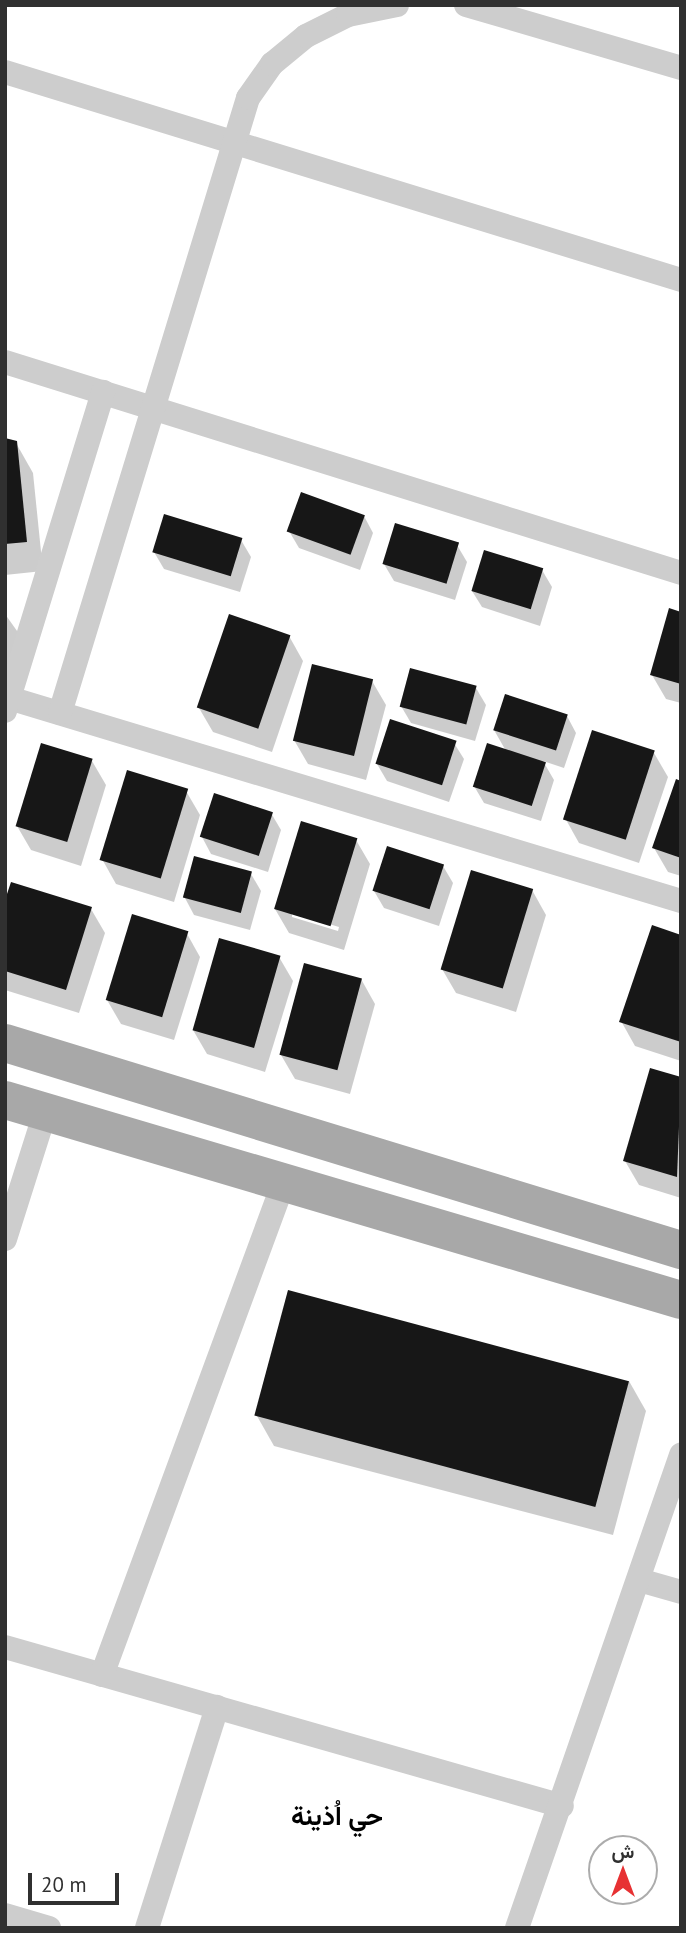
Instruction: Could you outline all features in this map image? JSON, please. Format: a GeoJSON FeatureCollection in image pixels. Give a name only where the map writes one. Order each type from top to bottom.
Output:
{"type":"FeatureCollection","features":[{"type":"Feature","properties":{"kind":"main road"},"geometry":{"type":"LineString","coordinates":[[5,1043],[681,1250]]}},
{"type":"Feature","properties":{"kind":"main road"},"geometry":{"type":"LineString","coordinates":[[5,1100],[681,1300]]}},
{"type":"Feature","properties":{"kind":"street"},"geometry":{"type":"LineString","coordinates":[[60,713],[232,142],[248,98],[272,64],[306,36],[348,15],[397,5]]}},
{"type":"Feature","properties":{"kind":"street"},"geometry":{"type":"LineString","coordinates":[[466,5],[681,68]]}},
{"type":"Feature","properties":{"kind":"street"},"geometry":{"type":"LineString","coordinates":[[5,72],[681,280]]}},
{"type":"Feature","properties":{"kind":"street"},"geometry":{"type":"LineString","coordinates":[[5,362],[681,573]]}},
{"type":"Feature","properties":{"kind":"street"},"geometry":{"type":"LineString","coordinates":[[103,392],[7,704],[60,713],[681,901]]}},
{"type":"Feature","properties":{"kind":"street"},"geometry":{"type":"LineString","coordinates":[[5,1238],[45,1113]]}},
{"type":"Feature","properties":{"kind":"street"},"geometry":{"type":"LineString","coordinates":[[102,1675],[283,1184]]}},
{"type":"Feature","properties":{"kind":"street"},"geometry":{"type":"LineString","coordinates":[[517,1928],[562,1806],[681,1455]]}},
{"type":"Feature","properties":{"kind":"street"},"geometry":{"type":"LineString","coordinates":[[639,1580],[681,1592]]}},
{"type":"Feature","properties":{"kind":"street"},"geometry":{"type":"LineString","coordinates":[[5,1647],[562,1806]]}},
{"type":"Feature","properties":{"kind":"street"},"geometry":{"type":"LineString","coordinates":[[147,1928],[217,1707]]}},
{"type":"Feature","properties":{"kind":"street"},"geometry":{"type":"LineString","coordinates":[[5,1915],[49,1928]]}},
{"type":"Feature","properties":{"kind":"building"},"geometry":{"type":"Polygon","coordinates":[[[5,438],[17,441],[27,542],[5,544],[5,438]]]}},
{"type":"Feature","properties":{"kind":"building"},"geometry":{"type":"Polygon","coordinates":[[[301,492],[365,515],[351,555],[287,531],[301,492]]]}},
{"type":"Feature","properties":{"kind":"building"},"geometry":{"type":"Polygon","coordinates":[[[164,514],[242,538],[231,576],[152,552],[164,514]]]}},
{"type":"Feature","properties":{"kind":"building"},"geometry":{"type":"Polygon","coordinates":[[[395,523],[459,543],[447,584],[382,564],[395,523]]]}},
{"type":"Feature","properties":{"kind":"building"},"geometry":{"type":"Polygon","coordinates":[[[484,550],[543,568],[531,609],[471,591],[484,550]]]}},
{"type":"Feature","properties":{"kind":"building"},"geometry":{"type":"Polygon","coordinates":[[[669,608],[681,612],[681,684],[650,675],[669,608]]]}},
{"type":"Feature","properties":{"kind":"building"},"geometry":{"type":"Polygon","coordinates":[[[229,614],[290,635],[258,729],[197,708],[229,614]]]}},
{"type":"Feature","properties":{"kind":"building"},"geometry":{"type":"Polygon","coordinates":[[[312,664],[373,679],[354,756],[293,741],[312,664]]]}},
{"type":"Feature","properties":{"kind":"building"},"geometry":{"type":"Polygon","coordinates":[[[410,668],[477,686],[466,724],[400,707],[410,668]]]}},
{"type":"Feature","properties":{"kind":"building"},"geometry":{"type":"Polygon","coordinates":[[[505,694],[568,714],[556,751],[493,730],[505,694]]]}},
{"type":"Feature","properties":{"kind":"building"},"geometry":{"type":"Polygon","coordinates":[[[390,719],[457,741],[442,785],[375,764],[390,719]]]}},
{"type":"Feature","properties":{"kind":"building"},"geometry":{"type":"Polygon","coordinates":[[[592,730],[655,750],[626,840],[563,819],[592,730]]]}},
{"type":"Feature","properties":{"kind":"building"},"geometry":{"type":"Polygon","coordinates":[[[41,743],[93,759],[67,842],[16,826],[41,743]]]}},
{"type":"Feature","properties":{"kind":"building"},"geometry":{"type":"Polygon","coordinates":[[[487,743],[546,762],[532,806],[473,787],[487,743]]]}},
{"type":"Feature","properties":{"kind":"building"},"geometry":{"type":"Polygon","coordinates":[[[127,770],[188,789],[161,879],[100,860],[127,770]]]}},
{"type":"Feature","properties":{"kind":"building"},"geometry":{"type":"Polygon","coordinates":[[[676,779],[681,781],[681,858],[652,848],[676,779]]]}},
{"type":"Feature","properties":{"kind":"building"},"geometry":{"type":"Polygon","coordinates":[[[214,793],[273,812],[259,856],[200,837],[214,793]]]}},
{"type":"Feature","properties":{"kind":"building"},"geometry":{"type":"Polygon","coordinates":[[[301,821],[357,838],[331,926],[274,909],[301,821]]]}},
{"type":"Feature","properties":{"kind":"building"},"geometry":{"type":"Polygon","coordinates":[[[387,846],[444,865],[430,909],[372,891],[387,846]]]}},
{"type":"Feature","properties":{"kind":"building"},"geometry":{"type":"Polygon","coordinates":[[[194,856],[252,872],[241,913],[183,898],[194,856]]]}},
{"type":"Feature","properties":{"kind":"building"},"geometry":{"type":"Polygon","coordinates":[[[471,870],[533,889],[503,988],[441,969],[471,870]]]}},
{"type":"Feature","properties":{"kind":"building"},"geometry":{"type":"Polygon","coordinates":[[[11,882],[92,907],[66,990],[5,971],[5,900],[11,882]]]}},
{"type":"Feature","properties":{"kind":"building"},"geometry":{"type":"Polygon","coordinates":[[[132,914],[188,931],[162,1017],[106,1000],[132,914]]]}},
{"type":"Feature","properties":{"kind":"building"},"geometry":{"type":"Polygon","coordinates":[[[652,925],[681,935],[681,1042],[619,1022],[652,925]]]}},
{"type":"Feature","properties":{"kind":"building"},"geometry":{"type":"Polygon","coordinates":[[[219,938],[281,956],[254,1048],[193,1030],[219,938]]]}},
{"type":"Feature","properties":{"kind":"building"},"geometry":{"type":"Polygon","coordinates":[[[304,963],[362,979],[337,1070],[279,1055],[304,963]]]}},
{"type":"Feature","properties":{"kind":"building"},"geometry":{"type":"Polygon","coordinates":[[[650,1068],[681,1077],[677,1177],[623,1161],[650,1068]]]}},
{"type":"Feature","properties":{"kind":"building"},"geometry":{"type":"Polygon","coordinates":[[[288,1290],[629,1381],[595,1507],[254,1416],[288,1290]]]}},
{"type":"Feature","properties":{"kind":"district","name":"حي اُذينة"},"geometry":{"type":"Point","coordinates":[337,1816]}}]}
